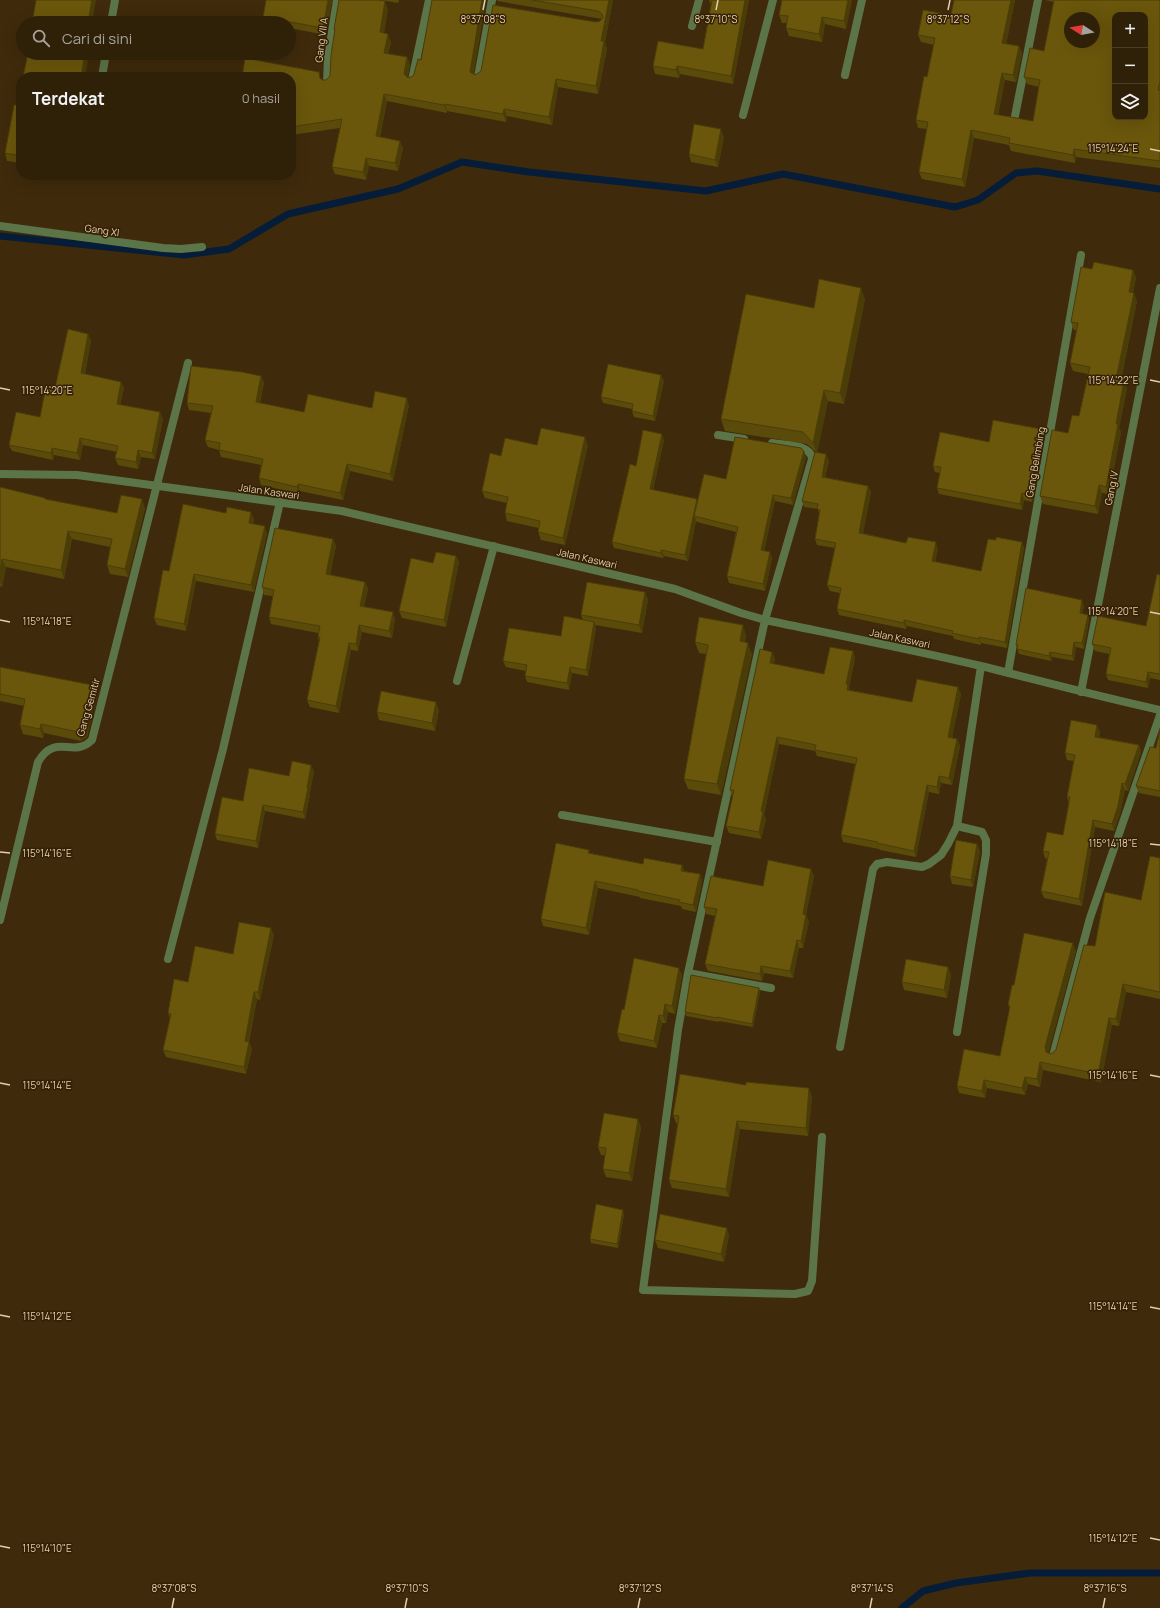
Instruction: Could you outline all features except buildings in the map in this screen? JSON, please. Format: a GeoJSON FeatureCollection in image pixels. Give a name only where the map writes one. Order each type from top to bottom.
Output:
{"type":"FeatureCollection","features":[{"type":"Feature","properties":{"kind":"street"},"geometry":{"type":"LineString","coordinates":[[112,16],[115,0]]}},
{"type":"Feature","properties":{"kind":"street","name":"Gang VII A"},"geometry":{"type":"LineString","coordinates":[[327,83],[328,57],[337,0]]}},
{"type":"Feature","properties":{"kind":"street"},"geometry":{"type":"LineString","coordinates":[[412,80],[429,0]]}},
{"type":"Feature","properties":{"kind":"street"},"geometry":{"type":"LineString","coordinates":[[692,26],[698,0]]}},
{"type":"Feature","properties":{"kind":"street"},"geometry":{"type":"LineString","coordinates":[[743,115],[773,0]]}},
{"type":"Feature","properties":{"kind":"street"},"geometry":{"type":"LineString","coordinates":[[845,75],[862,0]]}},
{"type":"Feature","properties":{"kind":"street"},"geometry":{"type":"LineString","coordinates":[[1015,116],[1038,0]]}},
{"type":"Feature","properties":{"kind":"street"},"geometry":{"type":"LineString","coordinates":[[478,77],[494,4]]}},
{"type":"Feature","properties":{"kind":"street"},"geometry":{"type":"LineString","coordinates":[[103,72],[105,60]]}},
{"type":"Feature","properties":{"kind":"street","name":"Gang XI"},"geometry":{"type":"LineString","coordinates":[[0,226],[163,248],[202,247]]}},
{"type":"Feature","properties":{"kind":"street","name":"Gang Belimbing"},"geometry":{"type":"LineString","coordinates":[[1008,673],[1081,255]]}},
{"type":"Feature","properties":{"kind":"street","name":"Gang IV"},"geometry":{"type":"LineString","coordinates":[[1081,692],[1160,288]]}},
{"type":"Feature","properties":{"kind":"street","name":"Gang Gemitir"},"geometry":{"type":"LineString","coordinates":[[0,920],[38,762],[44,753],[52,747],[80,747],[86,745],[92,740],[188,363]]}},
{"type":"Feature","properties":{"kind":"street"},"geometry":{"type":"LineString","coordinates":[[718,436],[806,449],[812,455],[812,459],[765,620],[688,973],[678,1030],[643,1290],[795,1294],[808,1291],[812,1281],[822,1137]]}},
{"type":"Feature","properties":{"kind":"street","name":"Jalan Kaswari"},"geometry":{"type":"LineString","coordinates":[[0,474],[77,475],[280,502],[342,512],[675,589],[765,620],[981,666],[1044,681],[1081,692],[1160,710]]}},
{"type":"Feature","properties":{"kind":"street"},"geometry":{"type":"LineString","coordinates":[[168,959],[223,748],[280,502]]}},
{"type":"Feature","properties":{"kind":"street"},"geometry":{"type":"LineString","coordinates":[[457,681],[494,546]]}},
{"type":"Feature","properties":{"kind":"street"},"geometry":{"type":"LineString","coordinates":[[840,1047],[873,869],[877,864],[887,862],[922,867],[929,864],[941,855],[957,826],[981,666]]}},
{"type":"Feature","properties":{"kind":"street"},"geometry":{"type":"LineString","coordinates":[[1053,1056],[1090,918],[1160,715]]}},
{"type":"Feature","properties":{"kind":"street"},"geometry":{"type":"LineString","coordinates":[[562,815],[717,842]]}},
{"type":"Feature","properties":{"kind":"street"},"geometry":{"type":"LineString","coordinates":[[957,826],[982,832],[984,834],[986,845],[983,874],[957,1032]]}},
{"type":"Feature","properties":{"kind":"street"},"geometry":{"type":"LineString","coordinates":[[688,973],[771,988]]}},
{"type":"Feature","properties":{"kind":"waterway"},"geometry":{"type":"LineString","coordinates":[[0,236],[184,255],[229,249],[288,214],[398,189],[462,162],[529,172],[706,191],[783,174],[955,207],[978,200],[1016,173],[1037,171],[1160,189]]}},
{"type":"Feature","properties":{"kind":"waterway"},"geometry":{"type":"LineString","coordinates":[[902,1608],[923,1591],[956,1583],[1030,1573],[1160,1573]]}}]}
